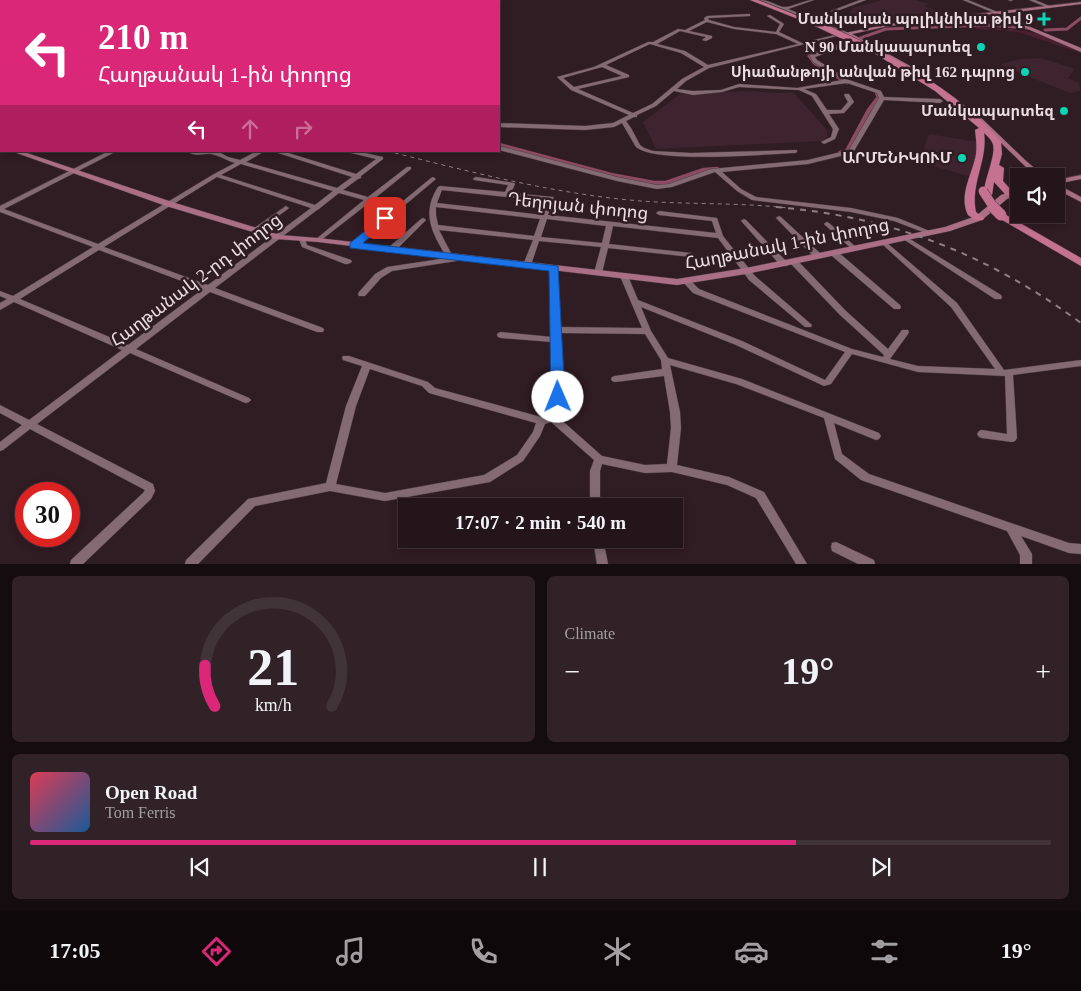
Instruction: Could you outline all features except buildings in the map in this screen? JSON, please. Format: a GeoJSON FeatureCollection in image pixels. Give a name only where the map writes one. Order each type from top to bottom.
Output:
{"type":"FeatureCollection","features":[{"type":"Feature","properties":{"kind":"highway"},"geometry":{"type":"LineString","coordinates":[[754,0],[870,48],[896,62],[954,100],[984,127],[1002,150],[998,181],[1010,189]]}},
{"type":"Feature","properties":{"kind":"highway"},"geometry":{"type":"LineString","coordinates":[[870,48],[936,92],[954,100]]}},
{"type":"Feature","properties":{"kind":"highway"},"geometry":{"type":"LineString","coordinates":[[936,92],[942,101],[979,130],[987,140],[990,152],[984,173],[986,192],[990,204],[1081,263]]}},
{"type":"Feature","properties":{"kind":"highway"},"geometry":{"type":"LineString","coordinates":[[979,130],[982,150],[969,203],[971,213],[979,218]]}},
{"type":"Feature","properties":{"kind":"highway"},"geometry":{"type":"LineString","coordinates":[[986,192],[998,145]]}},
{"type":"Feature","properties":{"kind":"highway"},"geometry":{"type":"LineString","coordinates":[[1003,214],[1081,258]]}},
{"type":"Feature","properties":{"kind":"main road"},"geometry":{"type":"LineString","coordinates":[[847,33],[888,25],[1081,3]]}},
{"type":"Feature","properties":{"kind":"main road"},"geometry":{"type":"LineString","coordinates":[[996,13],[1081,49]]}},
{"type":"Feature","properties":{"kind":"main road"},"geometry":{"type":"LineString","coordinates":[[847,33],[864,41],[870,48]]}},
{"type":"Feature","properties":{"kind":"main road"},"geometry":{"type":"LineString","coordinates":[[954,100],[990,128],[1020,161],[1030,168]]}},
{"type":"Feature","properties":{"kind":"main road","name":"Հաղթանակ 1-ին փողոց"},"geometry":{"type":"LineString","coordinates":[[17,152],[169,204],[279,237],[686,282],[835,254],[930,233],[979,218]]}},
{"type":"Feature","properties":{"kind":"main road"},"geometry":{"type":"LineString","coordinates":[[1065,181],[1081,177]]}},
{"type":"Feature","properties":{"kind":"main road"},"geometry":{"type":"LineString","coordinates":[[1065,189],[1081,200]]}},
{"type":"Feature","properties":{"kind":"main road"},"geometry":{"type":"LineString","coordinates":[[979,218],[1010,195]]}},
{"type":"Feature","properties":{"kind":"street"},"geometry":{"type":"LineString","coordinates":[[762,0],[847,33]]}},
{"type":"Feature","properties":{"kind":"street"},"geometry":{"type":"LineString","coordinates":[[784,8],[812,0]]}},
{"type":"Feature","properties":{"kind":"street"},"geometry":{"type":"LineString","coordinates":[[833,11],[864,0]]}},
{"type":"Feature","properties":{"kind":"street"},"geometry":{"type":"LineString","coordinates":[[965,0],[996,13]]}},
{"type":"Feature","properties":{"kind":"street"},"geometry":{"type":"LineString","coordinates":[[1031,0],[1050,7]]}},
{"type":"Feature","properties":{"kind":"street"},"geometry":{"type":"LineString","coordinates":[[708,20],[706,18],[708,17],[749,15]]}},
{"type":"Feature","properties":{"kind":"street"},"geometry":{"type":"LineString","coordinates":[[769,16],[782,24],[777,33]]}},
{"type":"Feature","properties":{"kind":"street"},"geometry":{"type":"LineString","coordinates":[[653,44],[676,31],[687,30],[708,20],[734,28],[777,33],[802,44]]}},
{"type":"Feature","properties":{"kind":"street"},"geometry":{"type":"LineString","coordinates":[[687,30],[710,37],[704,40]]}},
{"type":"Feature","properties":{"kind":"street"},"geometry":{"type":"LineString","coordinates":[[500,125],[585,128],[624,122],[675,90],[684,80],[706,67],[847,33]]}},
{"type":"Feature","properties":{"kind":"street"},"geometry":{"type":"LineString","coordinates":[[635,116],[573,89],[559,77],[602,65],[650,43],[683,52],[706,67]]}},
{"type":"Feature","properties":{"kind":"street"},"geometry":{"type":"LineString","coordinates":[[870,48],[843,46],[812,56],[815,61],[845,81],[879,92],[882,98]]}},
{"type":"Feature","properties":{"kind":"street"},"geometry":{"type":"LineString","coordinates":[[573,89],[626,76],[602,65]]}},
{"type":"Feature","properties":{"kind":"street"},"geometry":{"type":"LineString","coordinates":[[797,89],[845,81]]}},
{"type":"Feature","properties":{"kind":"street"},"geometry":{"type":"LineString","coordinates":[[675,90],[693,93],[722,91],[739,84],[797,89],[814,94],[836,129],[833,138],[824,142]]}},
{"type":"Feature","properties":{"kind":"street"},"geometry":{"type":"LineString","coordinates":[[825,112],[842,112],[851,102],[847,95]]}},
{"type":"Feature","properties":{"kind":"street"},"geometry":{"type":"LineString","coordinates":[[882,98],[940,101]]}},
{"type":"Feature","properties":{"kind":"street"},"geometry":{"type":"LineString","coordinates":[[500,148],[617,179],[657,187],[670,186],[717,171],[808,162],[847,153],[851,151],[882,98]]}},
{"type":"Feature","properties":{"kind":"street"},"geometry":{"type":"LineString","coordinates":[[624,122],[628,125],[630,135],[641,149],[654,155],[728,153],[747,155],[795,151]]}},
{"type":"Feature","properties":{"kind":"street"},"geometry":{"type":"LineString","coordinates":[[0,210],[112,152]]}},
{"type":"Feature","properties":{"kind":"street"},"geometry":{"type":"LineString","coordinates":[[191,152],[196,154],[214,152],[339,192],[398,208]]}},
{"type":"Feature","properties":{"kind":"street"},"geometry":{"type":"LineString","coordinates":[[241,162],[256,152]]}},
{"type":"Feature","properties":{"kind":"street"},"geometry":{"type":"LineString","coordinates":[[0,306],[216,175],[260,152]]}},
{"type":"Feature","properties":{"kind":"street"},"geometry":{"type":"LineString","coordinates":[[278,152],[359,177]]}},
{"type":"Feature","properties":{"kind":"street","name":"Հաղթանակ 2-րդ փողոց"},"geometry":{"type":"LineString","coordinates":[[0,447],[359,177],[381,158],[351,152]]}},
{"type":"Feature","properties":{"kind":"street"},"geometry":{"type":"LineString","coordinates":[[318,240],[409,168]]}},
{"type":"Feature","properties":{"kind":"street"},"geometry":{"type":"LineString","coordinates":[[717,171],[739,190],[754,199],[828,206],[871,214],[902,221],[930,233]]}},
{"type":"Feature","properties":{"kind":"street"},"geometry":{"type":"LineString","coordinates":[[216,175],[317,208]]}},
{"type":"Feature","properties":{"kind":"street"},"geometry":{"type":"LineString","coordinates":[[354,245],[433,179]]}},
{"type":"Feature","properties":{"kind":"street"},"geometry":{"type":"LineString","coordinates":[[476,179],[512,184],[507,195]]}},
{"type":"Feature","properties":{"kind":"street"},"geometry":{"type":"LineString","coordinates":[[450,257],[434,227],[431,215],[439,189],[444,187],[507,195],[551,198],[527,265]]}},
{"type":"Feature","properties":{"kind":"street","name":"Դեղոյան փողոց"},"geometry":{"type":"LineString","coordinates":[[433,205],[720,236]]}},
{"type":"Feature","properties":{"kind":"street"},"geometry":{"type":"LineString","coordinates":[[255,230],[286,208]]}},
{"type":"Feature","properties":{"kind":"street"},"geometry":{"type":"LineString","coordinates":[[0,210],[320,330]]}},
{"type":"Feature","properties":{"kind":"street"},"geometry":{"type":"LineString","coordinates":[[659,213],[713,218],[720,236],[746,271],[768,294],[808,325]]}},
{"type":"Feature","properties":{"kind":"street"},"geometry":{"type":"LineString","coordinates":[[778,218],[818,256]]}},
{"type":"Feature","properties":{"kind":"street"},"geometry":{"type":"LineString","coordinates":[[391,250],[423,220]]}},
{"type":"Feature","properties":{"kind":"street"},"geometry":{"type":"LineString","coordinates":[[744,221],[784,264]]}},
{"type":"Feature","properties":{"kind":"street"},"geometry":{"type":"LineString","coordinates":[[827,224],[854,249]]}},
{"type":"Feature","properties":{"kind":"street"},"geometry":{"type":"LineString","coordinates":[[598,273],[610,225]]}},
{"type":"Feature","properties":{"kind":"street"},"geometry":{"type":"LineString","coordinates":[[434,227],[691,255]]}},
{"type":"Feature","properties":{"kind":"street"},"geometry":{"type":"LineString","coordinates":[[905,238],[998,297]]}},
{"type":"Feature","properties":{"kind":"street"},"geometry":{"type":"LineString","coordinates":[[302,239],[304,246],[348,262]]}},
{"type":"Feature","properties":{"kind":"street"},"geometry":{"type":"LineString","coordinates":[[884,243],[954,304],[1006,372],[1012,438],[982,434]]}},
{"type":"Feature","properties":{"kind":"street"},"geometry":{"type":"LineString","coordinates":[[835,254],[897,307]]}},
{"type":"Feature","properties":{"kind":"street"},"geometry":{"type":"LineString","coordinates":[[362,294],[378,276],[390,270],[460,258]]}},
{"type":"Feature","properties":{"kind":"street"},"geometry":{"type":"LineString","coordinates":[[794,262],[887,357]]}},
{"type":"Feature","properties":{"kind":"street"},"geometry":{"type":"LineString","coordinates":[[346,358],[425,384],[432,391],[541,421],[553,418],[558,410],[554,268]]}},
{"type":"Feature","properties":{"kind":"street"},"geometry":{"type":"LineString","coordinates":[[624,276],[646,331],[664,360],[675,420],[672,468]]}},
{"type":"Feature","properties":{"kind":"street"},"geometry":{"type":"LineString","coordinates":[[686,282],[696,291],[850,351],[887,357],[918,369],[1006,372],[1081,363]]}},
{"type":"Feature","properties":{"kind":"street"},"geometry":{"type":"LineString","coordinates":[[0,293],[246,400]]}},
{"type":"Feature","properties":{"kind":"street"},"geometry":{"type":"LineString","coordinates":[[636,302],[739,343],[824,383],[828,382],[850,351]]}},
{"type":"Feature","properties":{"kind":"street"},"geometry":{"type":"LineString","coordinates":[[556,330],[646,331]]}},
{"type":"Feature","properties":{"kind":"street"},"geometry":{"type":"LineString","coordinates":[[887,357],[905,332]]}},
{"type":"Feature","properties":{"kind":"street"},"geometry":{"type":"LineString","coordinates":[[501,335],[557,340]]}},
{"type":"Feature","properties":{"kind":"street"},"geometry":{"type":"LineString","coordinates":[[664,360],[739,381],[876,436]]}},
{"type":"Feature","properties":{"kind":"street"},"geometry":{"type":"LineString","coordinates":[[330,487],[351,406],[367,365]]}},
{"type":"Feature","properties":{"kind":"street"},"geometry":{"type":"LineString","coordinates":[[615,379],[667,372]]}},
{"type":"Feature","properties":{"kind":"street"},"geometry":{"type":"LineString","coordinates":[[0,409],[148,487],[150,492],[75,564]]}},
{"type":"Feature","properties":{"kind":"street"},"geometry":{"type":"LineString","coordinates":[[828,416],[838,456],[865,477],[1069,548],[1081,549]]}},
{"type":"Feature","properties":{"kind":"street"},"geometry":{"type":"LineString","coordinates":[[553,418],[599,460],[644,469],[672,468],[729,481],[760,495],[802,564]]}},
{"type":"Feature","properties":{"kind":"street"},"geometry":{"type":"LineString","coordinates":[[190,564],[252,502],[330,487],[385,497],[486,479],[520,458],[537,432],[541,421]]}},
{"type":"Feature","properties":{"kind":"street"},"geometry":{"type":"LineString","coordinates":[[595,498],[595,471],[599,460]]}},
{"type":"Feature","properties":{"kind":"street"},"geometry":{"type":"LineString","coordinates":[[1010,527],[1026,554],[1026,564]]}},
{"type":"Feature","properties":{"kind":"street"},"geometry":{"type":"LineString","coordinates":[[836,547],[870,564]]}},
{"type":"Feature","properties":{"kind":"street"},"geometry":{"type":"LineString","coordinates":[[600,548],[603,564]]}},
{"type":"Feature","properties":{"kind":"shaded area"},"geometry":{"type":"Polygon","coordinates":[[[882,0],[916,0],[929,4],[924,6],[951,16],[866,26],[847,19],[852,8],[882,0]]]}},
{"type":"Feature","properties":{"kind":"shaded area"},"geometry":{"type":"Polygon","coordinates":[[[975,27],[1008,29],[1039,34],[1060,41],[1055,42],[1081,49],[1081,53],[1018,32],[977,29],[975,27]]]}},
{"type":"Feature","properties":{"kind":"shaded area"},"geometry":{"type":"Polygon","coordinates":[[[1041,58],[1073,68],[1074,70],[1068,78],[1079,83],[1081,91],[1070,93],[1000,65],[1019,59],[1041,58]]]}},
{"type":"Feature","properties":{"kind":"shaded area"},"geometry":{"type":"Polygon","coordinates":[[[753,91],[793,92],[828,131],[827,137],[823,141],[656,149],[643,122],[680,94],[753,91]]]}},
{"type":"Feature","properties":{"kind":"shaded area"},"geometry":{"type":"Polygon","coordinates":[[[929,134],[978,142],[979,152],[972,177],[919,162],[929,134]]]}},
{"type":"Feature","properties":{"kind":"waterway"},"geometry":{"type":"LineString","coordinates":[[1045,30],[1067,29],[1081,18]]}},
{"type":"Feature","properties":{"kind":"waterway"},"geometry":{"type":"LineString","coordinates":[[847,83],[814,63],[809,56],[886,29],[987,25],[1027,28]]}},
{"type":"Feature","properties":{"kind":"waterway"},"geometry":{"type":"LineString","coordinates":[[840,153],[847,151],[869,110],[879,97],[877,93]]}},
{"type":"Feature","properties":{"kind":"waterway"},"geometry":{"type":"LineString","coordinates":[[500,145],[611,175],[654,183],[666,183],[704,170],[717,169]]}},
{"type":"Feature","properties":{"kind":"railway"},"geometry":{"type":"LineString","coordinates":[[391,152],[507,180],[568,192],[649,202],[778,207]]}},
{"type":"Feature","properties":{"kind":"railway"},"geometry":{"type":"LineString","coordinates":[[778,207],[788,208]]}},
{"type":"Feature","properties":{"kind":"railway"},"geometry":{"type":"LineString","coordinates":[[778,207],[819,212],[860,220],[899,230],[937,243],[1010,277],[1081,323]]}},
{"type":"Feature","properties":{"kind":"place","name":"Մանկական պոլիկնիկա թիվ 9"},"geometry":{"type":"Point","coordinates":[1044,19]}},
{"type":"Feature","properties":{"kind":"place","name":"N 90 Մանկապարտեզ"},"geometry":{"type":"Point","coordinates":[981,47]}},
{"type":"Feature","properties":{"kind":"place","name":"Սիամանթոյի անվան թիվ 162 դպրոց"},"geometry":{"type":"Point","coordinates":[1025,72]}},
{"type":"Feature","properties":{"kind":"place","name":"Մանկապարտեզ"},"geometry":{"type":"Point","coordinates":[1064,111]}},
{"type":"Feature","properties":{"kind":"place","name":"ԱՐՄԵՆԻԿՈՒՄ"},"geometry":{"type":"Point","coordinates":[962,158]}},
{"type":"Feature","properties":{"kind":"route"},"geometry":{"type":"LineString","coordinates":[[385,218],[354,245],[554,268],[558,397]]}}]}
